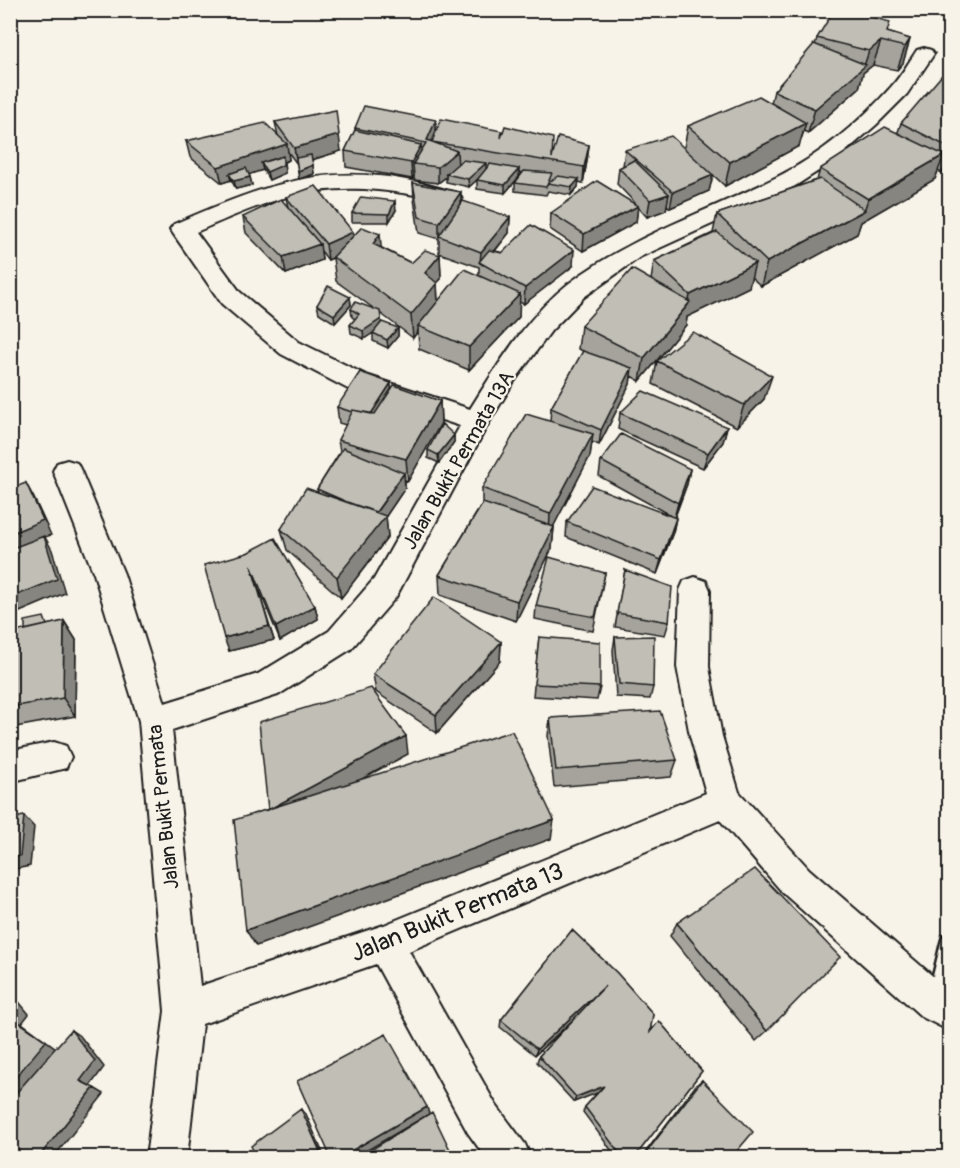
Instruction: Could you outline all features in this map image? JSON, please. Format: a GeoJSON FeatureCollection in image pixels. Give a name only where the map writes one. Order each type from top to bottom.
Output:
{"type":"FeatureCollection","features":[{"type":"Feature","properties":{"kind":"street","name":"Jalan Bukit Permata 13A"},"geometry":{"type":"LineString","coordinates":[[155,722],[267,685],[340,640],[385,588],[476,421],[504,376],[542,325],[574,291],[632,252],[787,181],[829,154],[869,121],[900,90],[924,54]]}},
{"type":"Feature","properties":{"kind":"street"},"geometry":{"type":"LineString","coordinates":[[466,206],[428,190],[356,182],[302,185],[256,199],[182,229],[231,298],[290,348],[357,382],[476,421]]}},
{"type":"Feature","properties":{"kind":"street","name":"Jalan Bukit Permata"},"geometry":{"type":"LineString","coordinates":[[67,471],[109,574],[155,722],[184,1011],[166,1158]]}},
{"type":"Feature","properties":{"kind":"street"},"geometry":{"type":"LineString","coordinates":[[694,590],[693,667],[706,736],[725,801],[796,880],[942,1008]]}},
{"type":"Feature","properties":{"kind":"street"},"geometry":{"type":"LineString","coordinates":[[10,767],[54,757]]}},
{"type":"Feature","properties":{"kind":"street","name":"Jalan Bukit Permata 13"},"geometry":{"type":"LineString","coordinates":[[184,1011],[384,944],[725,801]]}},
{"type":"Feature","properties":{"kind":"street"},"geometry":{"type":"LineString","coordinates":[[384,944],[482,1119],[511,1158]]}},
{"type":"Feature","properties":{"kind":"lane"},"geometry":{"type":"LineString","coordinates":[[942,1008],[950,943]]}},
{"type":"Feature","properties":{"kind":"building"},"geometry":{"type":"Polygon","coordinates":[[[834,10],[844,10],[890,22],[887,32],[910,39],[905,47],[881,41],[869,51],[817,38],[834,10]]]}},
{"type":"Feature","properties":{"kind":"building"},"geometry":{"type":"Polygon","coordinates":[[[814,44],[866,65],[815,109],[774,91],[814,44]]]}},
{"type":"Feature","properties":{"kind":"building"},"geometry":{"type":"Polygon","coordinates":[[[943,74],[950,77],[950,148],[901,123],[943,74]]]}},
{"type":"Feature","properties":{"kind":"building"},"geometry":{"type":"Polygon","coordinates":[[[759,96],[806,123],[730,162],[688,126],[759,96]]]}},
{"type":"Feature","properties":{"kind":"building"},"geometry":{"type":"Polygon","coordinates":[[[364,106],[436,120],[427,140],[457,151],[438,167],[413,164],[426,143],[355,128],[364,106]]]}},
{"type":"Feature","properties":{"kind":"building"},"geometry":{"type":"Polygon","coordinates":[[[336,110],[339,135],[294,148],[275,122],[336,110]]]}},
{"type":"Feature","properties":{"kind":"building"},"geometry":{"type":"Polygon","coordinates":[[[441,119],[502,131],[501,138],[505,126],[553,138],[552,158],[558,137],[589,145],[584,167],[432,142],[441,119]]]}},
{"type":"Feature","properties":{"kind":"building"},"geometry":{"type":"Polygon","coordinates":[[[265,123],[287,144],[218,167],[186,141],[265,123]]]}},
{"type":"Feature","properties":{"kind":"building"},"geometry":{"type":"Polygon","coordinates":[[[885,127],[944,155],[868,199],[820,169],[885,127]]]}},
{"type":"Feature","properties":{"kind":"building"},"geometry":{"type":"Polygon","coordinates":[[[355,130],[421,145],[411,163],[345,151],[355,130]]]}},
{"type":"Feature","properties":{"kind":"building"},"geometry":{"type":"Polygon","coordinates":[[[671,136],[713,175],[673,192],[625,150],[671,136]]]}},
{"type":"Feature","properties":{"kind":"building"},"geometry":{"type":"Polygon","coordinates":[[[311,155],[313,165],[298,171],[296,158],[311,155]]]}},
{"type":"Feature","properties":{"kind":"building"},"geometry":{"type":"Polygon","coordinates":[[[283,156],[283,165],[267,172],[261,163],[283,156]]]}},
{"type":"Feature","properties":{"kind":"building"},"geometry":{"type":"Polygon","coordinates":[[[462,160],[486,163],[468,179],[446,174],[462,160]]]}},
{"type":"Feature","properties":{"kind":"building"},"geometry":{"type":"Polygon","coordinates":[[[634,160],[669,194],[650,200],[619,168],[634,160]]]}},
{"type":"Feature","properties":{"kind":"building"},"geometry":{"type":"Polygon","coordinates":[[[490,164],[519,169],[505,185],[477,180],[490,164]]]}},
{"type":"Feature","properties":{"kind":"building"},"geometry":{"type":"Polygon","coordinates":[[[246,168],[250,177],[234,181],[229,174],[246,168]]]}},
{"type":"Feature","properties":{"kind":"building"},"geometry":{"type":"Polygon","coordinates":[[[524,171],[552,173],[546,187],[515,183],[524,171]]]}},
{"type":"Feature","properties":{"kind":"building"},"geometry":{"type":"Polygon","coordinates":[[[558,176],[579,179],[572,187],[548,183],[558,176]]]}},
{"type":"Feature","properties":{"kind":"building"},"geometry":{"type":"Polygon","coordinates":[[[820,179],[865,210],[767,262],[717,214],[820,179]]]}},
{"type":"Feature","properties":{"kind":"building"},"geometry":{"type":"Polygon","coordinates":[[[597,181],[638,206],[584,234],[551,213],[597,181]]]}},
{"type":"Feature","properties":{"kind":"building"},"geometry":{"type":"Polygon","coordinates":[[[413,183],[461,192],[439,223],[419,217],[413,183]]]}},
{"type":"Feature","properties":{"kind":"building"},"geometry":{"type":"Polygon","coordinates":[[[316,186],[353,232],[326,244],[286,197],[316,186]]]}},
{"type":"Feature","properties":{"kind":"building"},"geometry":{"type":"Polygon","coordinates":[[[361,197],[395,201],[389,214],[352,213],[361,197]]]}},
{"type":"Feature","properties":{"kind":"building"},"geometry":{"type":"Polygon","coordinates":[[[281,199],[320,244],[283,257],[243,217],[281,199]]]}},
{"type":"Feature","properties":{"kind":"building"},"geometry":{"type":"Polygon","coordinates":[[[463,201],[510,217],[481,252],[439,236],[463,201]]]}},
{"type":"Feature","properties":{"kind":"building"},"geometry":{"type":"Polygon","coordinates":[[[531,225],[574,250],[525,288],[479,262],[489,250],[502,253],[531,225]]]}},
{"type":"Feature","properties":{"kind":"building"},"geometry":{"type":"Polygon","coordinates":[[[362,227],[380,234],[373,244],[411,263],[425,250],[440,255],[425,273],[437,283],[411,315],[333,257],[362,227]]]}},
{"type":"Feature","properties":{"kind":"building"},"geometry":{"type":"Polygon","coordinates":[[[717,232],[755,263],[690,295],[654,261],[717,232]]]}},
{"type":"Feature","properties":{"kind":"building"},"geometry":{"type":"Polygon","coordinates":[[[464,269],[520,294],[469,347],[418,326],[464,269]]]}},
{"type":"Feature","properties":{"kind":"building"},"geometry":{"type":"Polygon","coordinates":[[[632,269],[690,302],[644,358],[581,326],[632,269]]]}},
{"type":"Feature","properties":{"kind":"building"},"geometry":{"type":"Polygon","coordinates":[[[328,286],[350,297],[334,315],[317,305],[328,286]]]}},
{"type":"Feature","properties":{"kind":"building"},"geometry":{"type":"Polygon","coordinates":[[[355,302],[380,311],[381,319],[363,331],[350,325],[359,314],[351,309],[355,302]]]}},
{"type":"Feature","properties":{"kind":"building"},"geometry":{"type":"Polygon","coordinates":[[[382,322],[398,328],[387,340],[373,333],[382,322]]]}},
{"type":"Feature","properties":{"kind":"building"},"geometry":{"type":"Polygon","coordinates":[[[693,332],[772,376],[744,405],[657,361],[693,332]]]}},
{"type":"Feature","properties":{"kind":"building"},"geometry":{"type":"Polygon","coordinates":[[[583,351],[632,368],[601,430],[551,408],[583,351]]]}},
{"type":"Feature","properties":{"kind":"building"},"geometry":{"type":"Polygon","coordinates":[[[360,372],[391,383],[371,414],[353,410],[352,412],[337,407],[360,372]]]}},
{"type":"Feature","properties":{"kind":"building"},"geometry":{"type":"Polygon","coordinates":[[[394,385],[440,401],[406,459],[338,440],[353,410],[375,414],[394,385]]]}},
{"type":"Feature","properties":{"kind":"building"},"geometry":{"type":"Polygon","coordinates":[[[643,391],[727,427],[708,453],[620,413],[643,391]]]}},
{"type":"Feature","properties":{"kind":"building"},"geometry":{"type":"Polygon","coordinates":[[[526,414],[593,434],[550,514],[482,488],[526,414]]]}},
{"type":"Feature","properties":{"kind":"building"},"geometry":{"type":"Polygon","coordinates":[[[442,424],[454,435],[438,455],[428,450],[442,424]]]}},
{"type":"Feature","properties":{"kind":"building"},"geometry":{"type":"Polygon","coordinates":[[[621,434],[690,469],[678,503],[601,461],[621,434]]]}},
{"type":"Feature","properties":{"kind":"building"},"geometry":{"type":"Polygon","coordinates":[[[343,448],[404,473],[376,512],[317,489],[343,448]]]}},
{"type":"Feature","properties":{"kind":"building"},"geometry":{"type":"Polygon","coordinates":[[[26,483],[43,520],[10,534],[10,489],[26,483]]]}},
{"type":"Feature","properties":{"kind":"building"},"geometry":{"type":"Polygon","coordinates":[[[592,486],[676,518],[661,560],[567,522],[592,486]]]}},
{"type":"Feature","properties":{"kind":"building"},"geometry":{"type":"Polygon","coordinates":[[[306,488],[386,516],[337,577],[281,529],[306,488]]]}},
{"type":"Feature","properties":{"kind":"building"},"geometry":{"type":"Polygon","coordinates":[[[483,503],[554,527],[517,601],[439,575],[483,503]]]}},
{"type":"Feature","properties":{"kind":"building"},"geometry":{"type":"Polygon","coordinates":[[[44,536],[57,579],[10,598],[10,549],[44,536]]]}},
{"type":"Feature","properties":{"kind":"building"},"geometry":{"type":"Polygon","coordinates":[[[275,538],[315,606],[276,627],[251,565],[269,626],[224,638],[204,565],[247,553],[275,538]]]}},
{"type":"Feature","properties":{"kind":"building"},"geometry":{"type":"Polygon","coordinates":[[[549,557],[605,573],[595,617],[536,606],[549,557]]]}},
{"type":"Feature","properties":{"kind":"building"},"geometry":{"type":"Polygon","coordinates":[[[625,570],[672,587],[669,622],[617,613],[625,570]]]}},
{"type":"Feature","properties":{"kind":"building"},"geometry":{"type":"Polygon","coordinates":[[[434,597],[501,642],[436,715],[373,674],[434,597]]]}},
{"type":"Feature","properties":{"kind":"building"},"geometry":{"type":"Polygon","coordinates":[[[44,617],[47,625],[25,630],[25,621],[44,617]]]}},
{"type":"Feature","properties":{"kind":"building"},"geometry":{"type":"Polygon","coordinates":[[[64,621],[63,698],[10,707],[10,633],[64,621]]]}},
{"type":"Feature","properties":{"kind":"building"},"geometry":{"type":"Polygon","coordinates":[[[654,636],[653,687],[619,684],[615,637],[654,636]]]}},
{"type":"Feature","properties":{"kind":"building"},"geometry":{"type":"Polygon","coordinates":[[[539,637],[600,642],[600,687],[534,684],[539,637]]]}},
{"type":"Feature","properties":{"kind":"building"},"geometry":{"type":"Polygon","coordinates":[[[371,688],[406,736],[268,810],[259,722],[371,688]]]}},
{"type":"Feature","properties":{"kind":"building"},"geometry":{"type":"Polygon","coordinates":[[[660,711],[677,760],[556,770],[550,718],[660,711]]]}},
{"type":"Feature","properties":{"kind":"building"},"geometry":{"type":"Polygon","coordinates":[[[512,731],[554,820],[246,930],[234,820],[512,731]]]}},
{"type":"Feature","properties":{"kind":"building"},"geometry":{"type":"Polygon","coordinates":[[[24,816],[20,856],[10,858],[10,819],[24,816]]]}},
{"type":"Feature","properties":{"kind":"building"},"geometry":{"type":"Polygon","coordinates":[[[755,869],[840,957],[767,1031],[677,923],[755,869]]]}},
{"type":"Feature","properties":{"kind":"building"},"geometry":{"type":"Polygon","coordinates":[[[572,930],[617,973],[653,1014],[650,1032],[659,1021],[702,1071],[634,1158],[623,1158],[585,1107],[604,1086],[576,1097],[539,1056],[605,986],[537,1049],[501,1020],[572,930]]]}},
{"type":"Feature","properties":{"kind":"building"},"geometry":{"type":"Polygon","coordinates":[[[10,1016],[46,1041],[10,1084],[10,1016]]]}},
{"type":"Feature","properties":{"kind":"building"},"geometry":{"type":"Polygon","coordinates":[[[71,1030],[95,1061],[80,1081],[94,1088],[38,1158],[14,1158],[10,1155],[10,1100],[71,1030]]]}},
{"type":"Feature","properties":{"kind":"building"},"geometry":{"type":"Polygon","coordinates":[[[386,1034],[427,1107],[339,1158],[331,1158],[297,1081],[386,1034]]]}},
{"type":"Feature","properties":{"kind":"building"},"geometry":{"type":"Polygon","coordinates":[[[702,1080],[753,1132],[731,1158],[642,1158],[702,1080]]]}},
{"type":"Feature","properties":{"kind":"building"},"geometry":{"type":"Polygon","coordinates":[[[301,1109],[323,1158],[257,1158],[251,1146],[301,1109]]]}},
{"type":"Feature","properties":{"kind":"building"},"geometry":{"type":"Polygon","coordinates":[[[432,1112],[454,1158],[358,1158],[432,1112]]]}}]}
